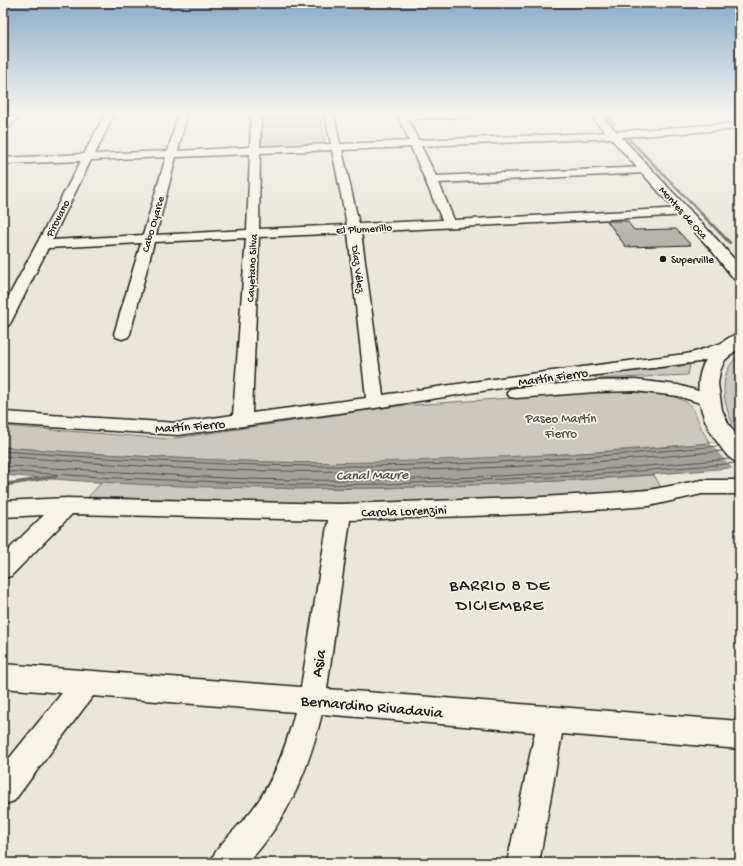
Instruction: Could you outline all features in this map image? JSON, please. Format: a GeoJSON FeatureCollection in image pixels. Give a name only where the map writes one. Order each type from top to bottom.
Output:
{"type":"FeatureCollection","features":[{"type":"Feature","properties":{"kind":"main road","name":"Montes de Oca"},"geometry":{"type":"LineString","coordinates":[[632,154],[685,212],[740,276]]}},
{"type":"Feature","properties":{"kind":"main road"},"geometry":{"type":"LineString","coordinates":[[734,448],[718,425],[709,400],[712,367],[717,358],[735,342]]}},
{"type":"Feature","properties":{"kind":"street"},"geometry":{"type":"LineString","coordinates":[[3,161],[160,154]]}},
{"type":"Feature","properties":{"kind":"street","name":"Cabo Oyarce"},"geometry":{"type":"LineString","coordinates":[[122,334],[147,239],[172,154]]}},
{"type":"Feature","properties":{"kind":"street","name":"Cayetano Silva"},"geometry":{"type":"LineString","coordinates":[[242,421],[253,234],[255,154]]}},
{"type":"Feature","properties":{"kind":"street","name":"Díaz Vélez"},"geometry":{"type":"LineString","coordinates":[[339,154],[354,228],[375,402]]}},
{"type":"Feature","properties":{"kind":"street"},"geometry":{"type":"LineString","coordinates":[[420,154],[450,224]]}},
{"type":"Feature","properties":{"kind":"street","name":"Pirovano"},"geometry":{"type":"LineString","coordinates":[[3,322],[88,157]]}},
{"type":"Feature","properties":{"kind":"street"},"geometry":{"type":"LineString","coordinates":[[432,180],[646,170]]}},
{"type":"Feature","properties":{"kind":"street","name":"El Plumerillo"},"geometry":{"type":"LineString","coordinates":[[44,244],[685,212]]}},
{"type":"Feature","properties":{"kind":"street","name":"Martín Fierro"},"geometry":{"type":"LineString","coordinates":[[3,418],[178,429],[375,402],[519,380],[699,357],[735,342]]}},
{"type":"Feature","properties":{"kind":"street","name":"Martín Fierro"},"geometry":{"type":"LineString","coordinates":[[375,402],[601,387],[643,387],[673,390],[709,400]]}},
{"type":"Feature","properties":{"kind":"street","name":"Carola Lorenzini"},"geometry":{"type":"LineString","coordinates":[[3,509],[67,506],[340,512],[541,505],[649,498],[711,486],[740,487]]}},
{"type":"Feature","properties":{"kind":"street"},"geometry":{"type":"LineString","coordinates":[[3,569],[67,506]]}},
{"type":"Feature","properties":{"kind":"street","name":"Asia"},"geometry":{"type":"LineString","coordinates":[[226,863],[270,809],[291,766],[304,731],[312,701],[340,512]]}},
{"type":"Feature","properties":{"kind":"street","name":"Bernardino Rivadavia"},"geometry":{"type":"LineString","coordinates":[[3,676],[740,735]]}},
{"type":"Feature","properties":{"kind":"street"},"geometry":{"type":"LineString","coordinates":[[3,790],[86,683]]}},
{"type":"Feature","properties":{"kind":"street"},"geometry":{"type":"LineString","coordinates":[[523,863],[551,720]]}},
{"type":"Feature","properties":{"kind":"green space"},"geometry":{"type":"Polygon","coordinates":[[[740,354],[740,437],[734,427],[726,405],[724,383],[727,372],[732,363],[740,354]]]}},
{"type":"Feature","properties":{"kind":"green space"},"geometry":{"type":"Polygon","coordinates":[[[690,365],[688,375],[596,379],[594,376],[690,365]]]}},
{"type":"Feature","properties":{"kind":"green space","name":"Paseo Martín Fierro"},"geometry":{"type":"Polygon","coordinates":[[[611,391],[671,395],[686,402],[693,408],[702,430],[710,443],[600,452],[435,461],[324,463],[170,458],[3,447],[3,426],[169,439],[397,406],[611,391]]]}},
{"type":"Feature","properties":{"kind":"green space"},"geometry":{"type":"Polygon","coordinates":[[[654,475],[661,487],[596,495],[338,504],[88,497],[103,481],[296,489],[388,488],[577,480],[654,475]]]}},
{"type":"Feature","properties":{"kind":"water","name":"Canal Maure"},"geometry":{"type":"Polygon","coordinates":[[[740,440],[740,467],[556,481],[372,488],[279,488],[95,482],[3,475],[3,447],[170,458],[327,463],[413,461],[650,449],[740,440]]]}},
{"type":"Feature","properties":{"kind":"pier"},"geometry":{"type":"Polygon","coordinates":[[[740,440],[740,467],[732,468],[710,443],[740,440]]]}},
{"type":"Feature","properties":{"kind":"building"},"geometry":{"type":"Polygon","coordinates":[[[607,221],[627,221],[634,230],[676,229],[691,245],[626,247],[607,221]]]}},
{"type":"Feature","properties":{"kind":"waterway"},"geometry":{"type":"LineString","coordinates":[[644,154],[730,243]]}},
{"type":"Feature","properties":{"kind":"waterway"},"geometry":{"type":"LineString","coordinates":[[3,485],[55,477]]}},
{"type":"Feature","properties":{"kind":"place","name":"Superville"},"geometry":{"type":"Point","coordinates":[663,259]}},
{"type":"Feature","properties":{"kind":"district","name":"BARRIO 8 DE DICIEMBRE"},"geometry":{"type":"Point","coordinates":[500,594]}}]}
